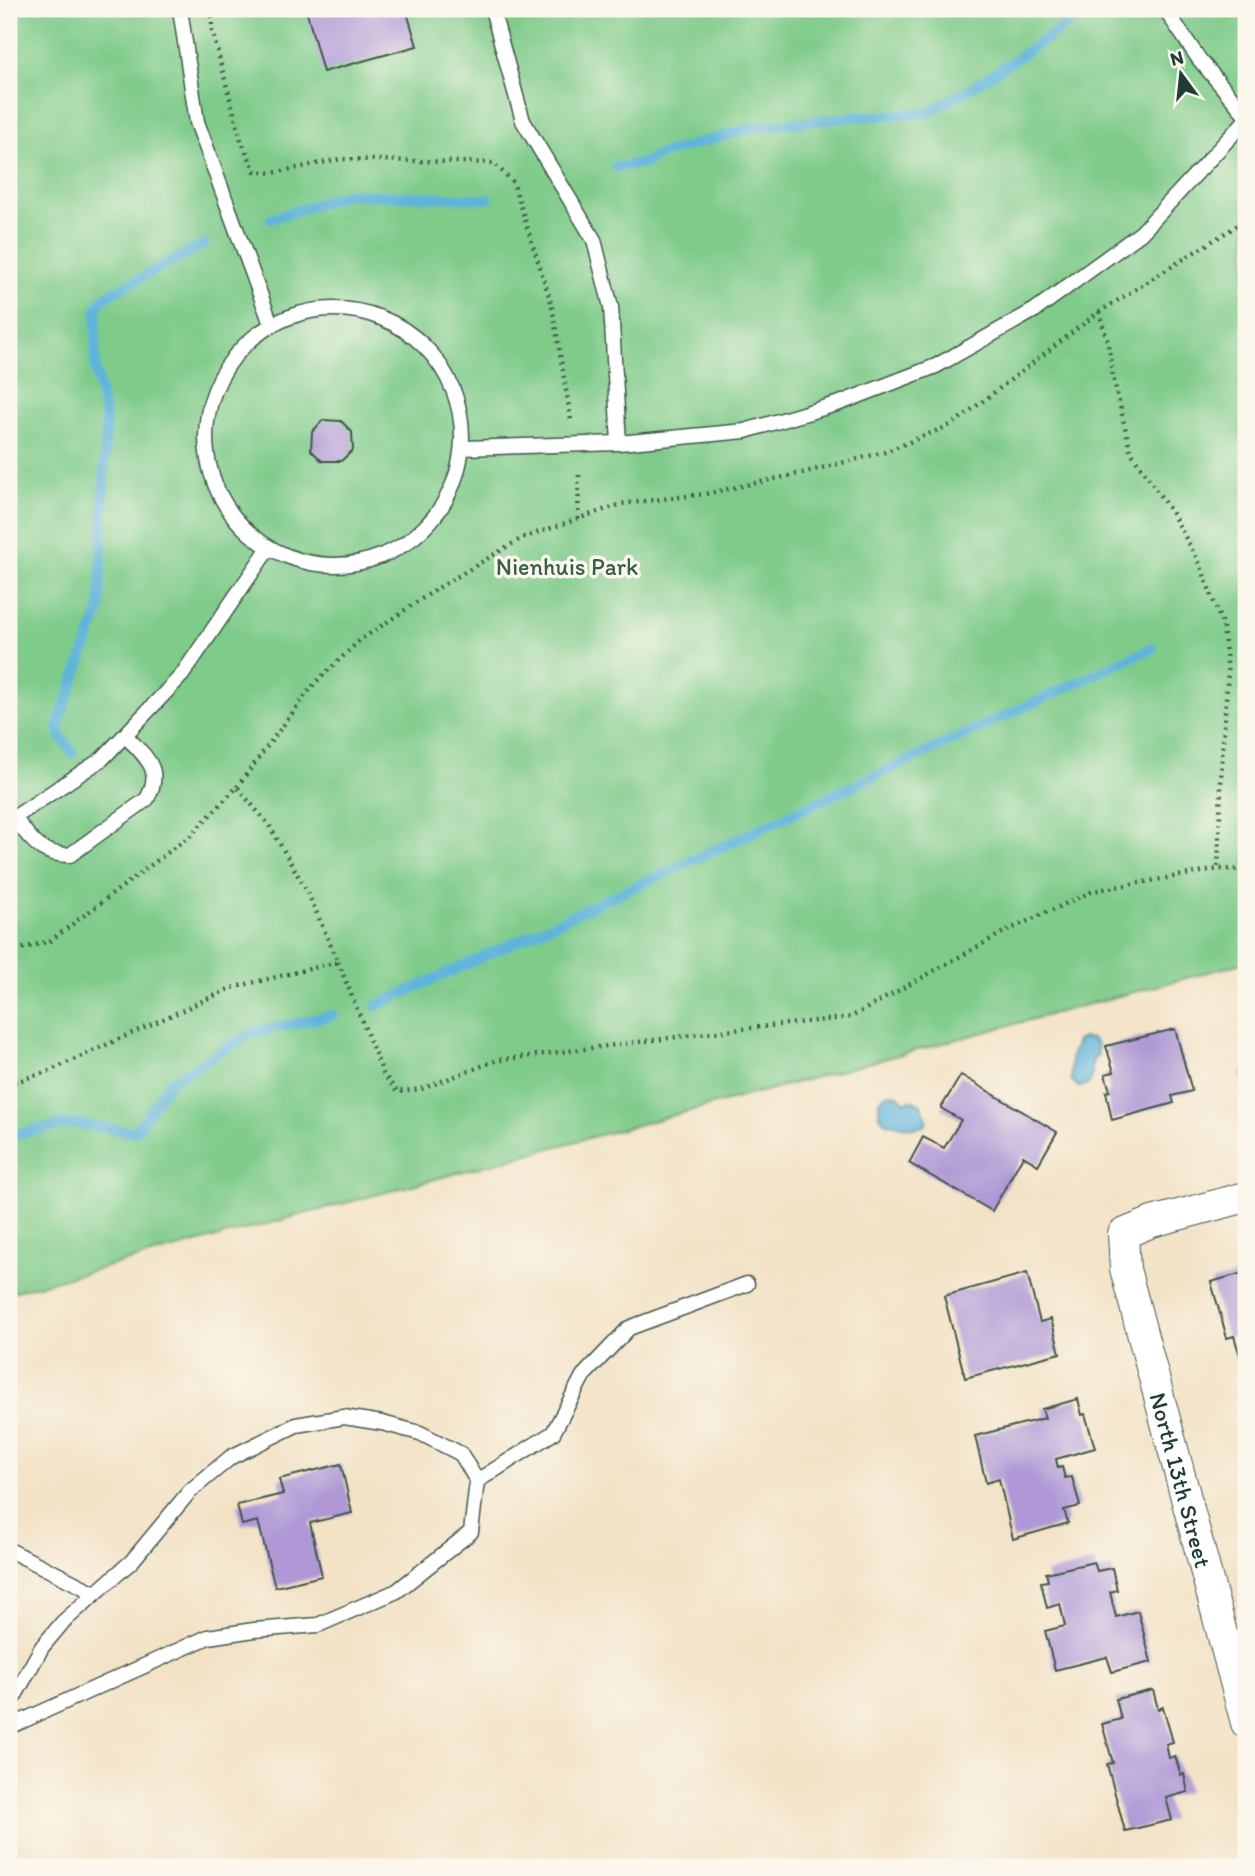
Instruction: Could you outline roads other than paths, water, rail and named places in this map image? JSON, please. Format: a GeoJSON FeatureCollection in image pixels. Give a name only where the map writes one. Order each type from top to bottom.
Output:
{"type":"FeatureCollection","features":[{"type":"Feature","properties":{"kind":"street","name":"North 13th Street"},"geometry":{"type":"LineString","coordinates":[[1246,1197],[1152,1222],[1123,1234],[1125,1269],[1239,1669],[1246,1723]]}},
{"type":"Feature","properties":{"kind":"lane"},"geometry":{"type":"LineString","coordinates":[[180,9],[197,122],[271,324]]}},
{"type":"Feature","properties":{"kind":"lane"},"geometry":{"type":"LineString","coordinates":[[492,9],[523,121],[594,240],[611,307],[619,443]]}},
{"type":"Feature","properties":{"kind":"lane"},"geometry":{"type":"LineString","coordinates":[[1165,9],[1199,59],[1246,115]]}},
{"type":"Feature","properties":{"kind":"lane"},"geometry":{"type":"LineString","coordinates":[[463,448],[619,443],[745,431],[840,403],[936,366],[1035,310],[1141,233],[1246,120]]}},
{"type":"Feature","properties":{"kind":"lane"},"geometry":{"type":"LineString","coordinates":[[315,309],[361,310],[404,328],[438,360],[459,401],[463,448],[449,498],[416,538],[369,562],[317,566],[268,550],[228,513],[206,463],[207,409],[230,360],[271,324],[315,309]]}},
{"type":"Feature","properties":{"kind":"lane"},"geometry":{"type":"LineString","coordinates":[[125,735],[152,765],[154,786],[147,799],[70,855],[55,855],[39,849],[12,820],[102,760],[125,735],[182,675],[268,550]]}},
{"type":"Feature","properties":{"kind":"lane"},"geometry":{"type":"LineString","coordinates":[[477,1481],[553,1433],[583,1376],[629,1328],[747,1284]]}},
{"type":"Feature","properties":{"kind":"lane"},"geometry":{"type":"LineString","coordinates":[[9,1706],[42,1647],[63,1622],[132,1561],[190,1491],[231,1457],[296,1425],[344,1417],[420,1433],[461,1454],[477,1481],[471,1532],[397,1591],[318,1625],[208,1637],[9,1727]]}},
{"type":"Feature","properties":{"kind":"lane"},"geometry":{"type":"LineString","coordinates":[[9,1550],[95,1593]]}},
{"type":"Feature","properties":{"kind":"water"},"geometry":{"type":"Polygon","coordinates":[[[1083,1038],[1092,1039],[1097,1045],[1098,1055],[1092,1063],[1091,1080],[1079,1087],[1071,1080],[1071,1057],[1077,1041],[1083,1038]]]}},
{"type":"Feature","properties":{"kind":"water"},"geometry":{"type":"Polygon","coordinates":[[[886,1094],[898,1095],[905,1102],[911,1100],[920,1103],[927,1119],[926,1124],[912,1128],[886,1123],[879,1115],[879,1102],[886,1094]]]}},
{"type":"Feature","properties":{"kind":"waterway"},"geometry":{"type":"LineString","coordinates":[[616,167],[644,163],[658,155],[751,128],[851,117],[927,113],[1058,31],[1085,9]]}},
{"type":"Feature","properties":{"kind":"waterway"},"geometry":{"type":"LineString","coordinates":[[271,219],[347,194],[488,199]]}},
{"type":"Feature","properties":{"kind":"waterway"},"geometry":{"type":"LineString","coordinates":[[73,753],[61,737],[58,725],[100,609],[106,421],[95,366],[97,307],[106,296],[204,244]]}},
{"type":"Feature","properties":{"kind":"waterway"},"geometry":{"type":"LineString","coordinates":[[376,1006],[1152,648]]}},
{"type":"Feature","properties":{"kind":"waterway"},"geometry":{"type":"LineString","coordinates":[[9,1137],[72,1123],[135,1132],[170,1082],[251,1033],[334,1015]]}},
{"type":"Feature","properties":{"kind":"park label","name":"Nienhuis Park"},"geometry":{"type":"Point","coordinates":[567,566]}}]}
